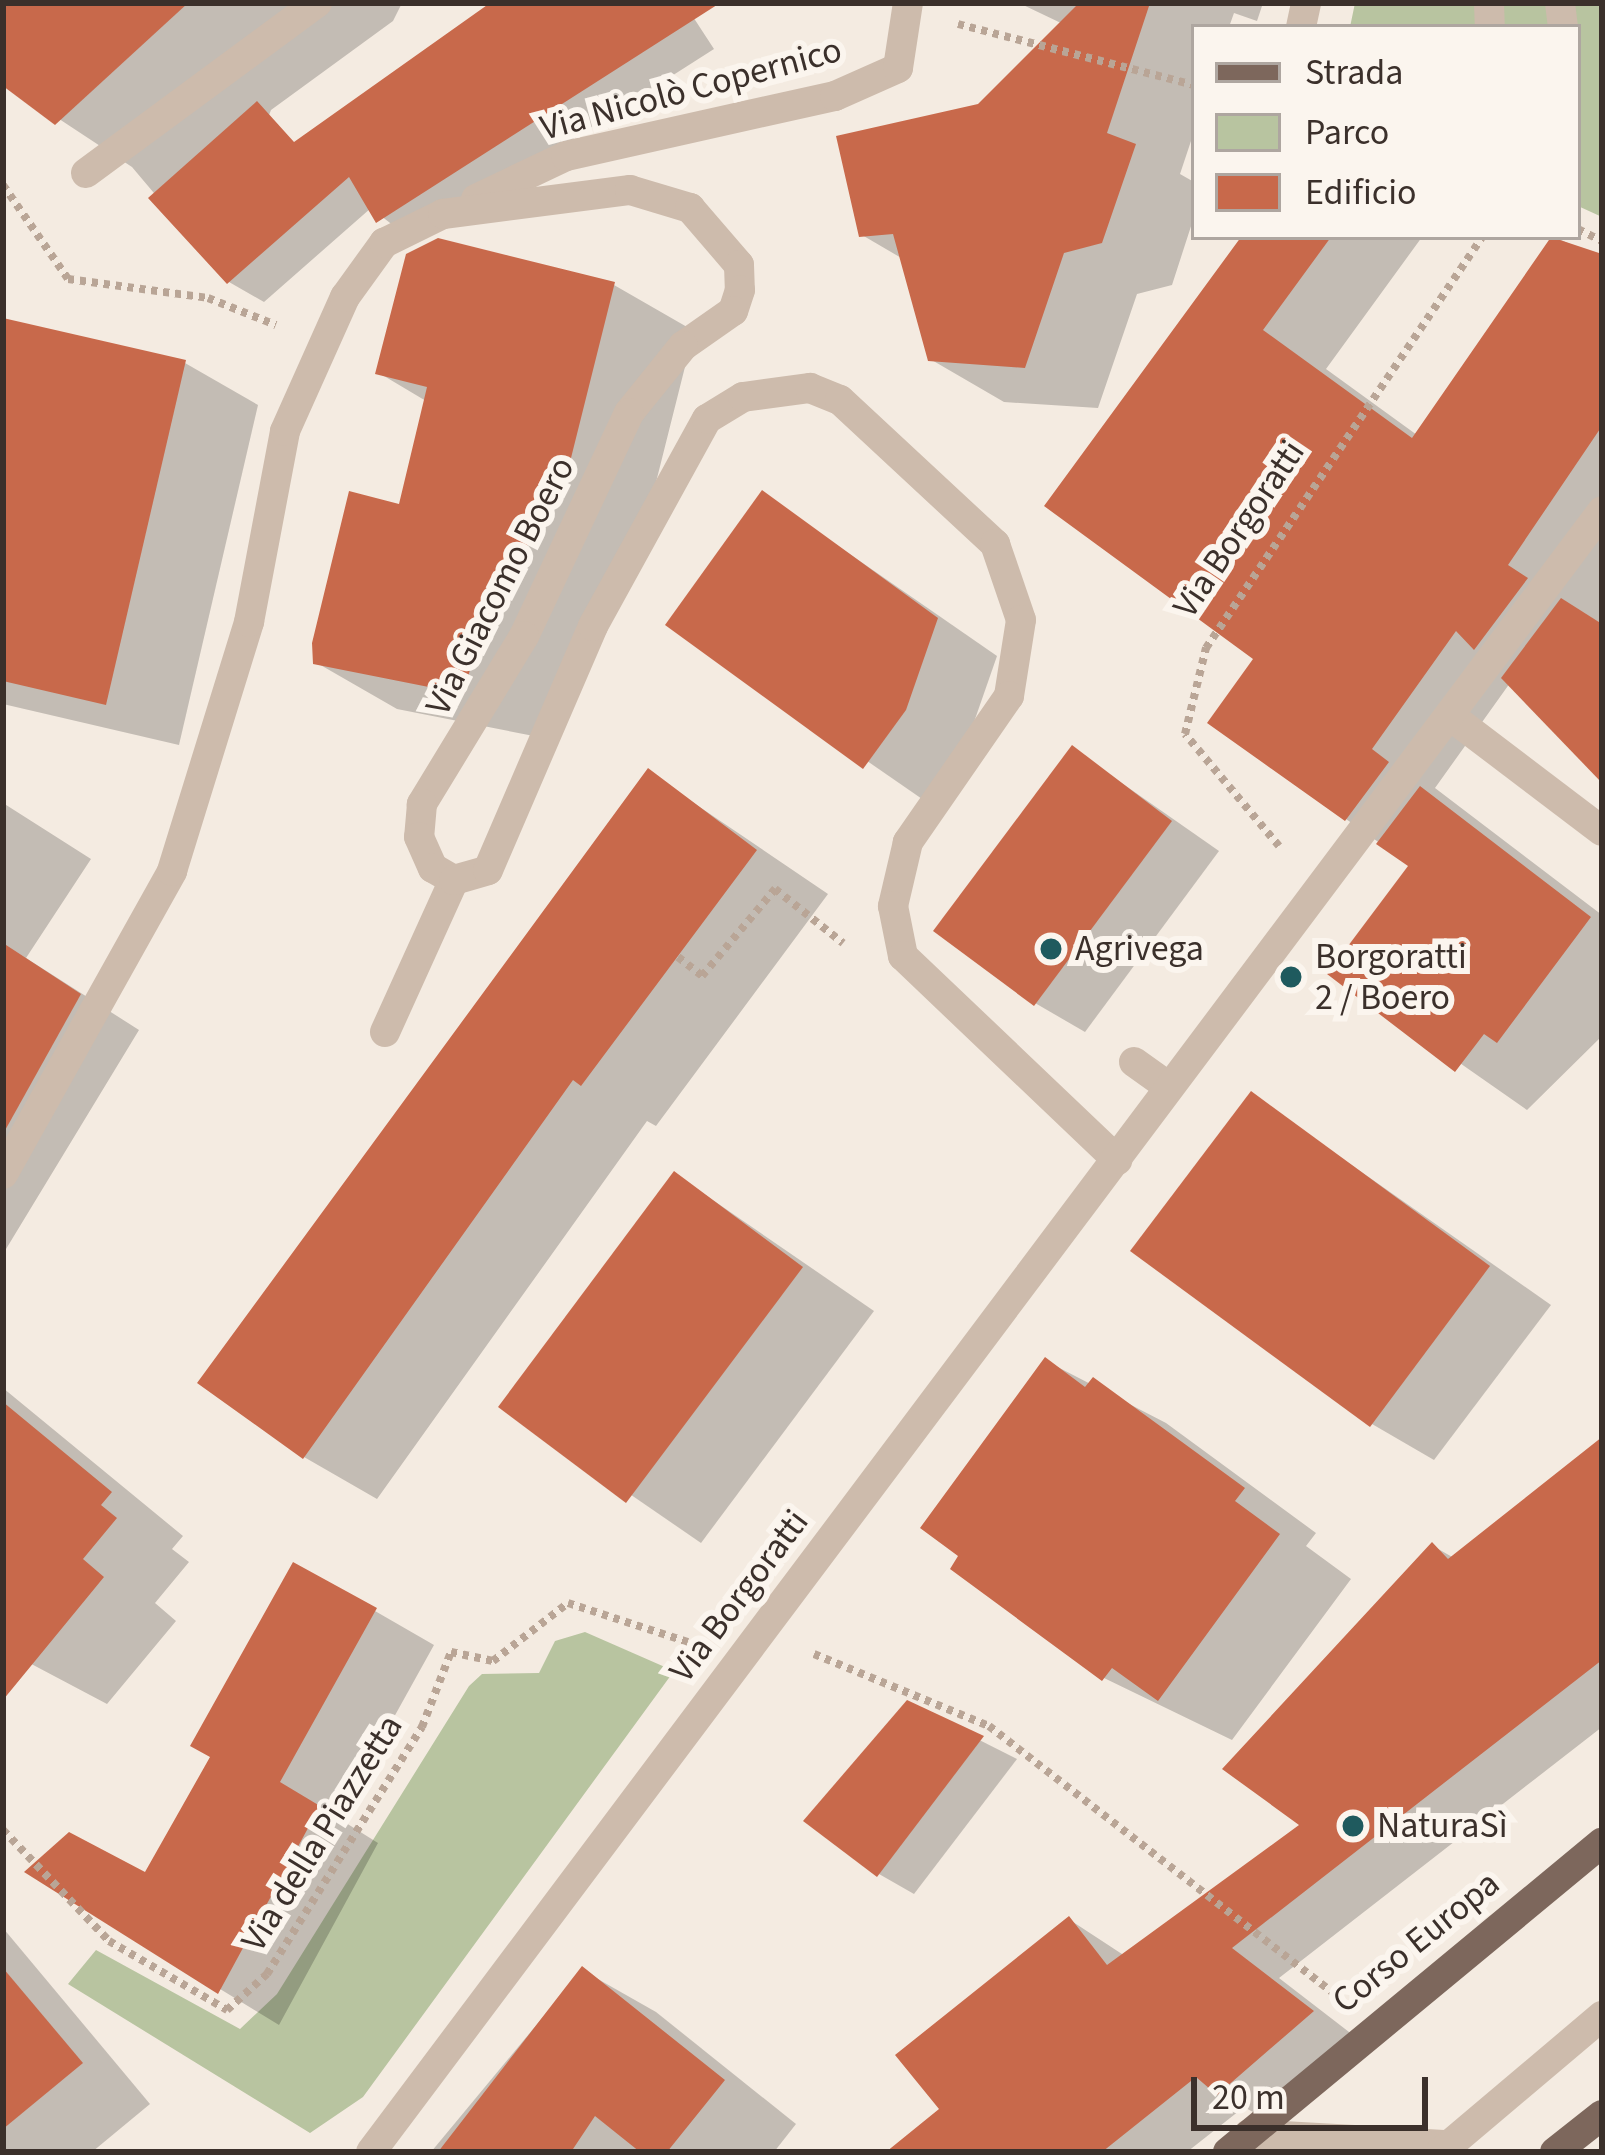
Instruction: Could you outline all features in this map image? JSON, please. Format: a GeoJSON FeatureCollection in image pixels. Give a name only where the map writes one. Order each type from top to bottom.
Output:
{"type":"FeatureCollection","features":[{"type":"Feature","properties":{"kind":"main road","name":"Corso Europa"},"geometry":{"type":"LineString","coordinates":[[1238,2143],[1602,1843]]}},
{"type":"Feature","properties":{"kind":"main road"},"geometry":{"type":"LineString","coordinates":[[1555,2152],[1602,2115]]}},
{"type":"Feature","properties":{"kind":"street"},"geometry":{"type":"LineString","coordinates":[[86,172],[317,3]]}},
{"type":"Feature","properties":{"kind":"street","name":"Via Nicolò Copernico"},"geometry":{"type":"LineString","coordinates":[[443,214],[566,156],[835,96],[898,68],[910,10]]}},
{"type":"Feature","properties":{"kind":"street","name":"Via Giacomo Boero"},"geometry":{"type":"LineString","coordinates":[[3,1174],[172,871],[250,622],[285,431],[320,342],[384,243],[443,214],[630,190],[691,208],[723,238],[740,278],[734,311],[642,389],[524,636],[422,804],[419,837],[454,880]]}},
{"type":"Feature","properties":{"kind":"street"},"geometry":{"type":"LineString","coordinates":[[386,1032],[454,880],[488,870],[592,626],[706,418],[743,397],[810,388],[874,425],[994,544],[1021,620],[1009,696],[908,842],[893,906],[903,956],[1117,1160]]}},
{"type":"Feature","properties":{"kind":"street","name":"Via Borgoratti"},"geometry":{"type":"LineString","coordinates":[[371,2152],[1169,1087],[1453,718],[1602,511]]}},
{"type":"Feature","properties":{"kind":"street"},"geometry":{"type":"LineString","coordinates":[[1453,718],[1602,831]]}},
{"type":"Feature","properties":{"kind":"street"},"geometry":{"type":"LineString","coordinates":[[1134,1061],[1169,1087]]}},
{"type":"Feature","properties":{"kind":"street"},"geometry":{"type":"LineString","coordinates":[[1238,2143],[1442,2148],[1602,2016]]}},
{"type":"Feature","properties":{"kind":"path"},"geometry":{"type":"LineString","coordinates":[[910,10],[1191,84]]}},
{"type":"Feature","properties":{"kind":"path"},"geometry":{"type":"LineString","coordinates":[[3,185],[68,279],[208,298],[320,342]]}},
{"type":"Feature","properties":{"kind":"path","name":"Via Borgoratti"},"geometry":{"type":"LineString","coordinates":[[1296,865],[1199,757],[1187,708],[1206,648],[1481,240]]}},
{"type":"Feature","properties":{"kind":"path"},"geometry":{"type":"LineString","coordinates":[[678,957],[702,976],[775,889],[841,943],[903,956]]}},
{"type":"Feature","properties":{"kind":"path","name":"Via della Piazzetta"},"geometry":{"type":"LineString","coordinates":[[3,1829],[109,1941],[227,2010],[267,1974],[386,1784],[451,1652],[493,1660],[568,1603],[694,1646]]}},
{"type":"Feature","properties":{"kind":"path"},"geometry":{"type":"LineString","coordinates":[[810,1653],[988,1726],[1346,2002]]}},
{"type":"Feature","properties":{"kind":"green space"},"geometry":{"type":"Polygon","coordinates":[[[1355,3],[1602,3],[1602,217],[1581,207],[1581,24],[1351,24],[1355,3]]]}},
{"type":"Feature","properties":{"kind":"green space"},"geometry":{"type":"Polygon","coordinates":[[[585,1632],[674,1671],[363,2097],[310,2133],[68,1984],[96,1950],[240,2029],[277,1994],[469,1686],[482,1674],[539,1673],[555,1641],[585,1632]]]}},
{"type":"Feature","properties":{"kind":"building"},"geometry":{"type":"Polygon","coordinates":[[[3,3],[188,3],[55,125],[3,86],[3,3]]]}},
{"type":"Feature","properties":{"kind":"building"},"geometry":{"type":"Polygon","coordinates":[[[490,3],[720,3],[376,223],[349,177],[227,284],[148,198],[257,101],[294,142],[490,3]]]}},
{"type":"Feature","properties":{"kind":"building"},"geometry":{"type":"Polygon","coordinates":[[[1079,3],[1150,3],[1107,133],[1136,144],[1102,243],[1064,253],[1025,368],[928,361],[893,234],[859,237],[836,136],[978,104],[1079,3]]]}},
{"type":"Feature","properties":{"kind":"building"},"geometry":{"type":"Polygon","coordinates":[[[438,238],[615,282],[559,506],[544,502],[496,628],[481,624],[464,694],[313,664],[312,643],[349,491],[399,504],[427,387],[375,374],[406,254],[438,238]]]}},
{"type":"Feature","properties":{"kind":"building"},"geometry":{"type":"Polygon","coordinates":[[[1239,240],[1329,240],[1263,330],[1412,438],[1549,240],[1602,254],[1602,426],[1508,565],[1528,578],[1474,650],[1456,631],[1372,749],[1389,762],[1345,821],[1207,723],[1253,659],[1044,506],[1239,240]]]}},
{"type":"Feature","properties":{"kind":"building"},"geometry":{"type":"Polygon","coordinates":[[[3,318],[186,360],[106,705],[3,681],[3,318]]]}},
{"type":"Feature","properties":{"kind":"building"},"geometry":{"type":"Polygon","coordinates":[[[762,490],[938,618],[906,710],[863,769],[665,625],[762,490]]]}},
{"type":"Feature","properties":{"kind":"building"},"geometry":{"type":"Polygon","coordinates":[[[1561,598],[1602,624],[1602,783],[1501,678],[1561,598]]]}},
{"type":"Feature","properties":{"kind":"building"},"geometry":{"type":"Polygon","coordinates":[[[1072,745],[1172,821],[1034,1006],[933,931],[1072,745]]]}},
{"type":"Feature","properties":{"kind":"building"},"geometry":{"type":"Polygon","coordinates":[[[648,768],[757,850],[581,1086],[573,1080],[303,1459],[197,1383],[648,768]]]}},
{"type":"Feature","properties":{"kind":"building"},"geometry":{"type":"Polygon","coordinates":[[[1420,786],[1591,917],[1497,1043],[1484,1034],[1455,1072],[1327,974],[1408,866],[1376,844],[1420,786]]]}},
{"type":"Feature","properties":{"kind":"building"},"geometry":{"type":"Polygon","coordinates":[[[3,943],[81,994],[3,1134],[3,943]]]}},
{"type":"Feature","properties":{"kind":"building"},"geometry":{"type":"Polygon","coordinates":[[[1251,1091],[1490,1266],[1370,1427],[1130,1251],[1251,1091]]]}},
{"type":"Feature","properties":{"kind":"building"},"geometry":{"type":"Polygon","coordinates":[[[674,1171],[803,1267],[626,1503],[498,1407],[674,1171]]]}},
{"type":"Feature","properties":{"kind":"building"},"geometry":{"type":"Polygon","coordinates":[[[1045,1357],[1085,1387],[1093,1377],[1245,1488],[1235,1501],[1280,1534],[1158,1701],[1112,1668],[1102,1681],[950,1569],[958,1556],[920,1528],[1045,1357]]]}},
{"type":"Feature","properties":{"kind":"building"},"geometry":{"type":"Polygon","coordinates":[[[3,1402],[112,1492],[101,1505],[117,1518],[83,1559],[104,1577],[3,1700],[3,1402]]]}},
{"type":"Feature","properties":{"kind":"building"},"geometry":{"type":"Polygon","coordinates":[[[1602,1437],[1602,1660],[1232,1948],[1314,2011],[1217,2095],[1196,2077],[1102,2152],[886,2152],[939,2109],[895,2055],[1069,1916],[1107,1965],[1299,1825],[1222,1769],[1432,1542],[1448,1559],[1602,1437]]]}},
{"type":"Feature","properties":{"kind":"building"},"geometry":{"type":"Polygon","coordinates":[[[293,1562],[377,1608],[280,1782],[320,1806],[218,1994],[24,1872],[69,1832],[145,1872],[210,1757],[190,1746],[293,1562]]]}},
{"type":"Feature","properties":{"kind":"building"},"geometry":{"type":"Polygon","coordinates":[[[907,1700],[984,1736],[877,1877],[803,1821],[907,1700]]]}},
{"type":"Feature","properties":{"kind":"building"},"geometry":{"type":"Polygon","coordinates":[[[582,1966],[725,2080],[667,2152],[640,2152],[595,2116],[571,2152],[438,2152],[582,1966]]]}},
{"type":"Feature","properties":{"kind":"building"},"geometry":{"type":"Polygon","coordinates":[[[3,1968],[83,2063],[3,2129],[3,1968]]]}},
{"type":"Feature","properties":{"kind":"place","name":"Agrivega"},"geometry":{"type":"Point","coordinates":[1051,949]}},
{"type":"Feature","properties":{"kind":"place","name":"Borgoratti 2 / Boero"},"geometry":{"type":"Point","coordinates":[1291,977]}},
{"type":"Feature","properties":{"kind":"place","name":"NaturaSì"},"geometry":{"type":"Point","coordinates":[1353,1826]}}]}
